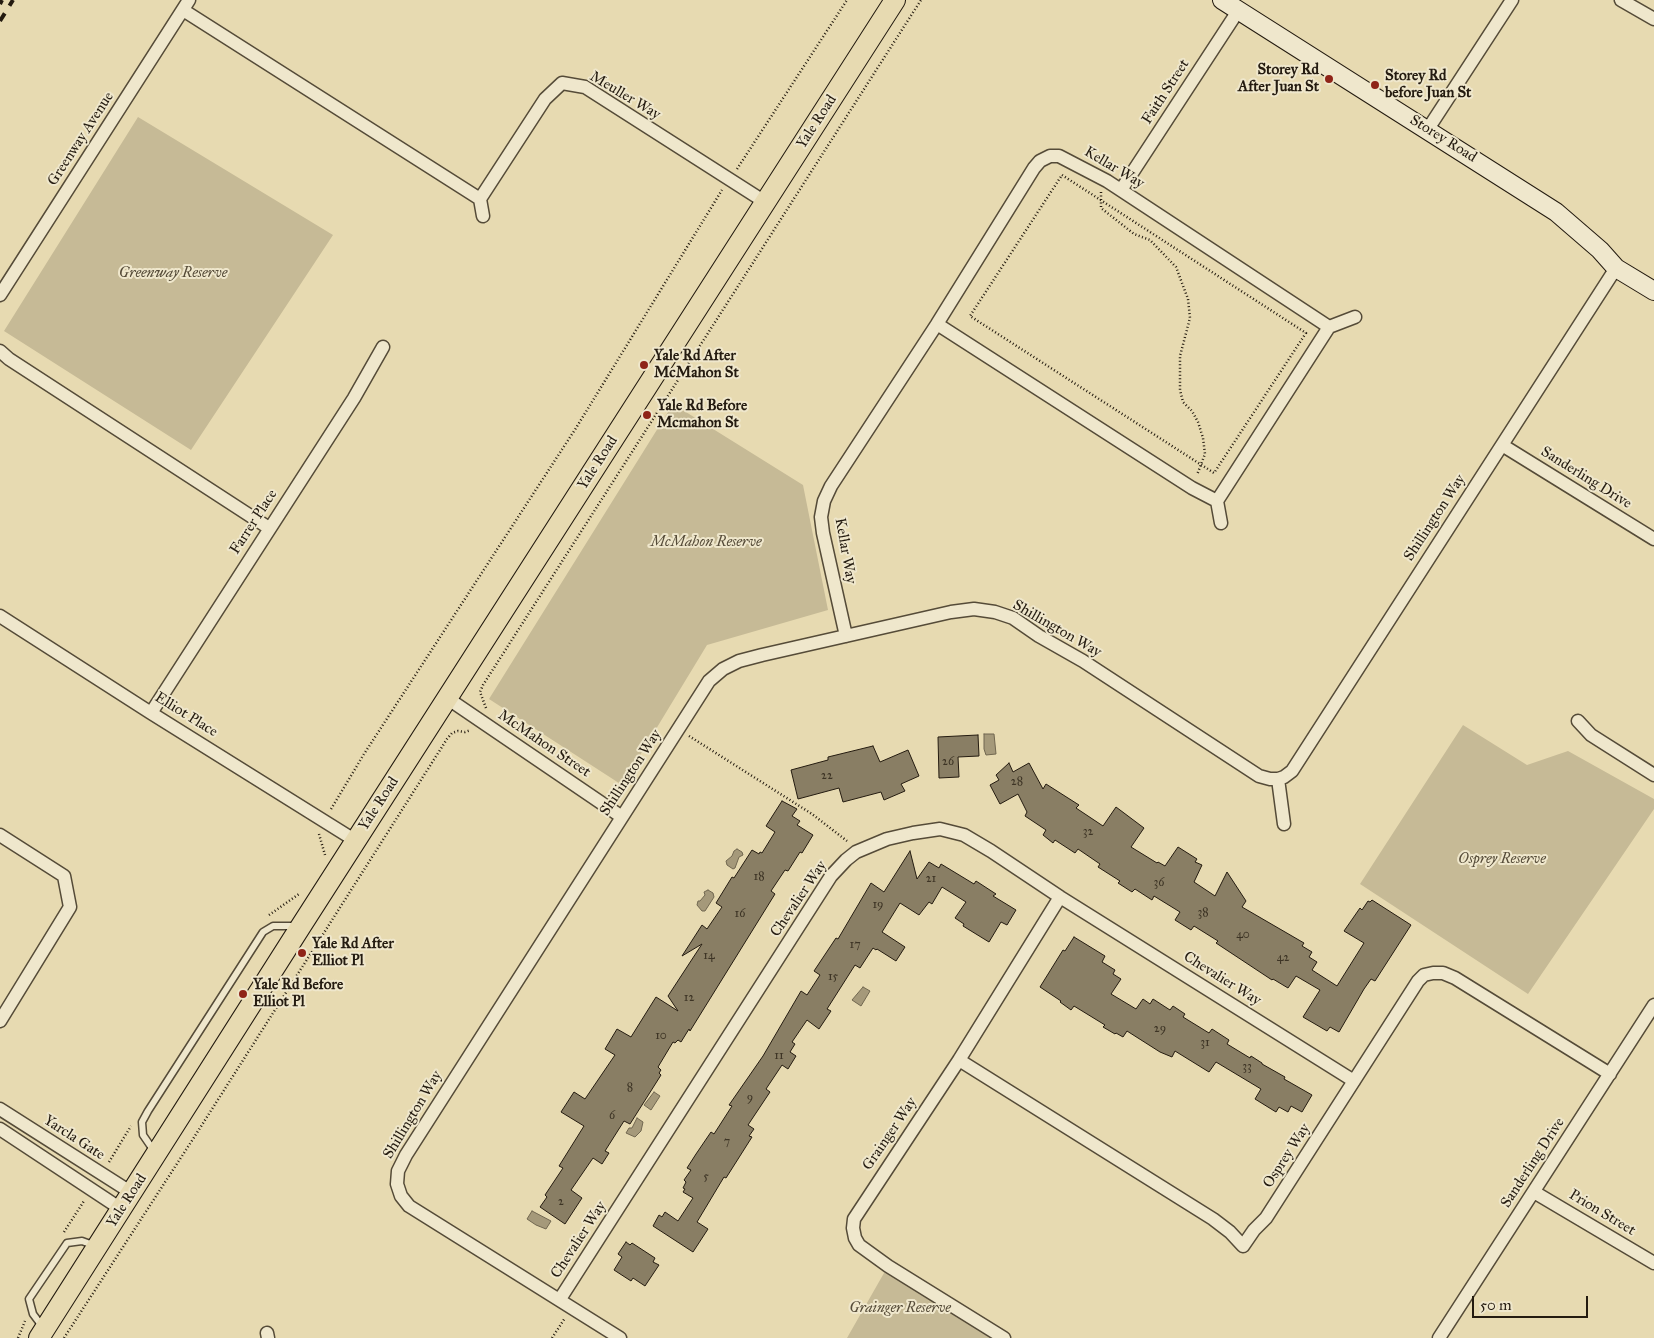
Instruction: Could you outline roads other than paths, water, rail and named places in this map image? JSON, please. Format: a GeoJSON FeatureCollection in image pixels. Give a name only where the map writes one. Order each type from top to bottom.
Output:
{"type":"FeatureCollection","features":[{"type":"Feature","properties":{"kind":"main road","name":"Yale Road"},"geometry":{"type":"LineString","coordinates":[[42,1333],[895,0]]}},
{"type":"Feature","properties":{"kind":"street","name":"Storey Road"},"geometry":{"type":"LineString","coordinates":[[1222,0],[1556,212],[1600,250],[1616,268],[1654,291]]}},
{"type":"Feature","properties":{"kind":"street"},"geometry":{"type":"LineString","coordinates":[[1428,130],[1512,0]]}},
{"type":"Feature","properties":{"kind":"street"},"geometry":{"type":"LineString","coordinates":[[1621,0],[1654,19]]}},
{"type":"Feature","properties":{"kind":"street"},"geometry":{"type":"LineString","coordinates":[[186,5],[480,199],[483,216]]}},
{"type":"Feature","properties":{"kind":"street","name":"Greenway Avenue"},"geometry":{"type":"LineString","coordinates":[[0,295],[186,5]]}},
{"type":"Feature","properties":{"kind":"street","name":"Faith Street"},"geometry":{"type":"LineString","coordinates":[[1121,190],[1238,11]]}},
{"type":"Feature","properties":{"kind":"street","name":"Meuller Way"},"geometry":{"type":"LineString","coordinates":[[480,199],[545,99],[562,83],[585,87],[765,202]]}},
{"type":"Feature","properties":{"kind":"street","name":"Kellar Way"},"geometry":{"type":"LineString","coordinates":[[846,636],[823,533],[821,517],[824,502],[832,486],[1040,161],[1050,156],[1059,156],[1107,181],[1329,327]]}},
{"type":"Feature","properties":{"kind":"street","name":"Shillington Way"},"geometry":{"type":"LineString","coordinates":[[620,1338],[409,1206],[401,1196],[397,1184],[398,1171],[406,1155],[709,681],[722,669],[739,661],[762,655],[951,612],[974,610],[995,612],[1012,618],[1083,661],[1259,776],[1278,780],[1292,770],[1616,268]]}},
{"type":"Feature","properties":{"kind":"street"},"geometry":{"type":"LineString","coordinates":[[1221,522],[1217,501],[1329,327],[1355,317]]}},
{"type":"Feature","properties":{"kind":"street"},"geometry":{"type":"LineString","coordinates":[[937,324],[1192,488],[1217,501]]}},
{"type":"Feature","properties":{"kind":"street","name":"Farrer Place"},"geometry":{"type":"LineString","coordinates":[[151,713],[354,398],[383,347]]}},
{"type":"Feature","properties":{"kind":"street"},"geometry":{"type":"LineString","coordinates":[[0,351],[8,359],[270,528]]}},
{"type":"Feature","properties":{"kind":"street","name":"Sanderling Drive"},"geometry":{"type":"LineString","coordinates":[[1502,445],[1654,539]]}},
{"type":"Feature","properties":{"kind":"street","name":"Elliot Place"},"geometry":{"type":"LineString","coordinates":[[0,616],[356,841]]}},
{"type":"Feature","properties":{"kind":"street","name":"McMahon Street"},"geometry":{"type":"LineString","coordinates":[[447,698],[622,817]]}},
{"type":"Feature","properties":{"kind":"street"},"geometry":{"type":"LineString","coordinates":[[1578,721],[1602,742],[1654,775]]}},
{"type":"Feature","properties":{"kind":"street"},"geometry":{"type":"LineString","coordinates":[[1278,780],[1284,824]]}},
{"type":"Feature","properties":{"kind":"street","name":"Chevalier Way"},"geometry":{"type":"LineString","coordinates":[[560,1300],[831,876],[856,852],[887,839],[913,832],[940,829],[964,835],[1354,1081]]}},
{"type":"Feature","properties":{"kind":"street"},"geometry":{"type":"LineString","coordinates":[[0,835],[64,876],[70,908],[0,1020]]}},
{"type":"Feature","properties":{"kind":"street","name":"Grainger Way"},"geometry":{"type":"LineString","coordinates":[[1004,1338],[888,1266],[859,1245],[853,1228],[854,1219],[959,1060],[1060,897]]}},
{"type":"Feature","properties":{"kind":"street","name":"Osprey Way"},"geometry":{"type":"LineString","coordinates":[[959,1060],[1213,1219],[1230,1232],[1243,1246],[1254,1230],[1266,1218],[1418,981],[1424,976],[1433,973],[1455,978],[1610,1074]]}},
{"type":"Feature","properties":{"kind":"street","name":"Sanderling Drive"},"geometry":{"type":"LineString","coordinates":[[1439,1338],[1654,1004]]}},
{"type":"Feature","properties":{"kind":"street","name":"Yarcla Gate"},"geometry":{"type":"LineString","coordinates":[[0,1109],[126,1201]]}},
{"type":"Feature","properties":{"kind":"street"},"geometry":{"type":"LineString","coordinates":[[0,1129],[126,1201]]}},
{"type":"Feature","properties":{"kind":"street","name":"Prion Street"},"geometry":{"type":"LineString","coordinates":[[1534,1192],[1654,1263]]}},
{"type":"Feature","properties":{"kind":"lane"},"geometry":{"type":"LineString","coordinates":[[156,1154],[143,1135],[142,1122],[148,1111],[263,932],[273,926],[301,926]]}},
{"type":"Feature","properties":{"kind":"lane","name":"Yale Road"},"geometry":{"type":"LineString","coordinates":[[42,1333],[33,1314],[29,1299],[67,1243],[82,1241],[97,1247]]}},
{"type":"Feature","properties":{"kind":"railway"},"geometry":{"type":"LineString","coordinates":[[0,4],[2,0]]}},
{"type":"Feature","properties":{"kind":"railway"},"geometry":{"type":"LineString","coordinates":[[0,21],[13,0]]}},
{"type":"Feature","properties":{"kind":"place","name":"Storey Rd After Juan St"},"geometry":{"type":"Point","coordinates":[1329,79]}},
{"type":"Feature","properties":{"kind":"place","name":"Storey Rd before Juan St"},"geometry":{"type":"Point","coordinates":[1375,85]}},
{"type":"Feature","properties":{"kind":"place","name":"Yale Rd After McMahon St"},"geometry":{"type":"Point","coordinates":[644,365]}},
{"type":"Feature","properties":{"kind":"place","name":"Yale Rd Before Mcmahon St"},"geometry":{"type":"Point","coordinates":[647,415]}},
{"type":"Feature","properties":{"kind":"place","name":"Yale Rd After Elliot Pl"},"geometry":{"type":"Point","coordinates":[302,953]}},
{"type":"Feature","properties":{"kind":"place","name":"Yale Rd Before Elliot Pl"},"geometry":{"type":"Point","coordinates":[243,994]}},
{"type":"Feature","properties":{"kind":"park label","name":"Greenway Reserve"},"geometry":{"type":"Point","coordinates":[173,273]}},
{"type":"Feature","properties":{"kind":"park label","name":"McMahon Reserve"},"geometry":{"type":"Point","coordinates":[706,542]}},
{"type":"Feature","properties":{"kind":"park label","name":"Osprey Reserve"},"geometry":{"type":"Point","coordinates":[1502,859]}},
{"type":"Feature","properties":{"kind":"park label","name":"Grainger Reserve"},"geometry":{"type":"Point","coordinates":[900,1308]}}]}
